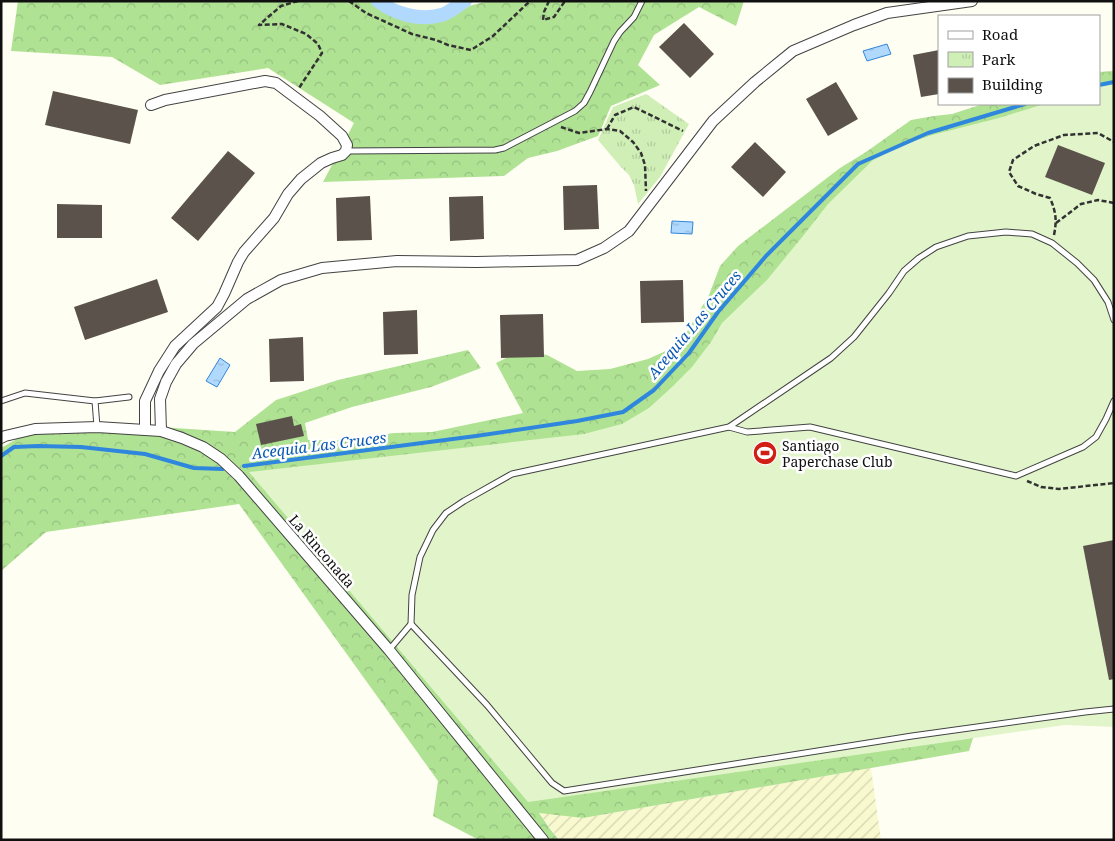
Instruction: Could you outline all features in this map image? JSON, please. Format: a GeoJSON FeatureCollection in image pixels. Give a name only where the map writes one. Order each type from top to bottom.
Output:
{"type":"FeatureCollection","features":[{"type":"Feature","properties":{"kind":"street"},"geometry":{"type":"LineString","coordinates":[[161,432],[160,399],[166,382],[176,364],[192,344],[247,299],[281,280],[322,268],[397,261],[577,260],[604,248],[629,231],[713,121],[755,82],[793,51],[886,13],[972,1]]}},
{"type":"Feature","properties":{"kind":"street"},"geometry":{"type":"LineString","coordinates":[[145,430],[145,401],[159,371],[175,346],[217,307],[244,252],[269,224],[288,194],[301,179],[321,164],[342,155],[346,151],[347,145],[342,136],[325,121],[276,84],[265,81],[165,100],[151,105]]}},
{"type":"Feature","properties":{"kind":"street","name":"La Rinconada"},"geometry":{"type":"LineString","coordinates":[[1,438],[34,429],[97,428],[145,430],[182,438],[203,447],[221,459],[240,476],[389,650],[544,840]]}},
{"type":"Feature","properties":{"kind":"lane"},"geometry":{"type":"LineString","coordinates":[[346,151],[494,150],[504,148],[575,111],[584,103],[614,41],[634,17],[642,1]]}},
{"type":"Feature","properties":{"kind":"lane"},"geometry":{"type":"LineString","coordinates":[[389,650],[411,624],[412,595],[420,557],[433,530],[446,513],[512,474],[729,427],[830,358],[854,337],[904,271],[936,247],[968,236],[1006,232],[1032,234],[1052,243],[1077,263],[1094,280],[1108,302],[1114,320]]}},
{"type":"Feature","properties":{"kind":"lane"},"geometry":{"type":"LineString","coordinates":[[1,401],[25,393],[95,402],[129,397]]}},
{"type":"Feature","properties":{"kind":"lane"},"geometry":{"type":"LineString","coordinates":[[729,427],[747,432],[810,427],[1016,476],[1083,447],[1096,437],[1114,401]]}},
{"type":"Feature","properties":{"kind":"lane"},"geometry":{"type":"LineString","coordinates":[[95,402],[97,428]]}},
{"type":"Feature","properties":{"kind":"lane"},"geometry":{"type":"LineString","coordinates":[[411,624],[487,705],[552,783],[564,791],[912,736],[1114,709]]}},
{"type":"Feature","properties":{"kind":"path"},"geometry":{"type":"LineString","coordinates":[[297,90],[322,53],[318,44],[306,34],[282,24],[259,25],[281,6],[298,1]]}},
{"type":"Feature","properties":{"kind":"path"},"geometry":{"type":"LineString","coordinates":[[349,1],[366,13],[412,34],[471,50],[493,36],[530,1]]}},
{"type":"Feature","properties":{"kind":"path"},"geometry":{"type":"LineString","coordinates":[[549,1],[544,12],[544,20],[554,17],[566,1]]}},
{"type":"Feature","properties":{"kind":"path"},"geometry":{"type":"LineString","coordinates":[[607,129],[615,115],[634,106],[683,132]]}},
{"type":"Feature","properties":{"kind":"path"},"geometry":{"type":"LineString","coordinates":[[550,124],[579,133],[607,129],[620,131],[633,142],[640,153],[645,165],[646,192]]}},
{"type":"Feature","properties":{"kind":"path"},"geometry":{"type":"LineString","coordinates":[[1052,243],[1056,223],[1055,210],[1050,198],[1018,186],[1009,172],[1013,160],[1034,146],[1064,136],[1098,134],[1114,142]]}},
{"type":"Feature","properties":{"kind":"path"},"geometry":{"type":"LineString","coordinates":[[1056,223],[1082,204],[1098,200],[1114,203]]}},
{"type":"Feature","properties":{"kind":"path"},"geometry":{"type":"LineString","coordinates":[[1016,476],[1041,486],[1059,489],[1114,483]]}},
{"type":"Feature","properties":{"kind":"green space"},"geometry":{"type":"Polygon","coordinates":[[[18,1],[382,1],[413,12],[450,11],[488,1],[744,1],[736,26],[699,7],[654,35],[638,65],[660,85],[611,106],[598,136],[557,151],[528,158],[504,176],[323,182],[354,123],[268,68],[160,85],[112,57],[11,51],[18,1]]]}},
{"type":"Feature","properties":{"kind":"green space","name":"Santiago Paperchase Club"},"geometry":{"type":"Polygon","coordinates":[[[1114,71],[1114,522],[984,702],[969,751],[583,818],[539,813],[559,840],[479,840],[433,816],[438,781],[239,504],[46,532],[1,571],[1,448],[36,428],[85,422],[235,432],[276,400],[338,380],[468,350],[481,368],[431,387],[352,407],[305,423],[308,440],[343,440],[394,433],[432,432],[523,413],[496,363],[526,348],[549,356],[577,371],[610,369],[648,359],[679,345],[709,295],[720,266],[738,246],[840,168],[911,120],[952,114],[980,105],[1100,105],[1100,72],[1114,71]]]}},
{"type":"Feature","properties":{"kind":"green space","name":"Santiago Paperchase Club"},"geometry":{"type":"Polygon","coordinates":[[[1114,82],[1114,727],[1065,725],[528,802],[249,472],[584,434],[622,424],[649,408],[692,367],[711,342],[722,323],[767,280],[828,204],[873,160],[902,145],[932,135],[1041,105],[1100,105],[1100,86],[1114,82]]]}},
{"type":"Feature","properties":{"kind":"green space"},"geometry":{"type":"Polygon","coordinates":[[[646,94],[689,124],[660,177],[638,204],[634,185],[629,175],[598,140],[613,107],[646,94]]]}},
{"type":"Feature","properties":{"kind":"green space"},"geometry":{"type":"Polygon","coordinates":[[[871,768],[881,840],[559,840],[538,812],[583,818],[871,768]]]}},
{"type":"Feature","properties":{"kind":"water"},"geometry":{"type":"Polygon","coordinates":[[[887,44],[891,54],[867,61],[863,51],[887,44]]]}},
{"type":"Feature","properties":{"kind":"water"},"geometry":{"type":"Polygon","coordinates":[[[672,221],[693,222],[692,234],[671,233],[672,221]]]}},
{"type":"Feature","properties":{"kind":"water"},"geometry":{"type":"Polygon","coordinates":[[[220,358],[230,365],[217,387],[206,381],[220,358]]]}},
{"type":"Feature","properties":{"kind":"building"},"geometry":{"type":"Polygon","coordinates":[[[684,23],[714,54],[690,78],[659,47],[684,23]]]}},
{"type":"Feature","properties":{"kind":"building"},"geometry":{"type":"Polygon","coordinates":[[[938,50],[938,94],[921,97],[913,55],[938,50]]]}},
{"type":"Feature","properties":{"kind":"building"},"geometry":{"type":"Polygon","coordinates":[[[836,82],[858,119],[828,136],[806,99],[836,82]]]}},
{"type":"Feature","properties":{"kind":"building"},"geometry":{"type":"Polygon","coordinates":[[[53,91],[138,110],[130,144],[45,125],[53,91]]]}},
{"type":"Feature","properties":{"kind":"building"},"geometry":{"type":"Polygon","coordinates":[[[755,142],[786,172],[763,197],[731,167],[755,142]]]}},
{"type":"Feature","properties":{"kind":"building"},"geometry":{"type":"Polygon","coordinates":[[[1058,145],[1105,163],[1092,195],[1045,177],[1058,145]]]}},
{"type":"Feature","properties":{"kind":"building"},"geometry":{"type":"Polygon","coordinates":[[[228,151],[255,173],[198,241],[171,218],[228,151]]]}},
{"type":"Feature","properties":{"kind":"building"},"geometry":{"type":"Polygon","coordinates":[[[597,185],[599,229],[564,230],[563,186],[597,185]]]}},
{"type":"Feature","properties":{"kind":"building"},"geometry":{"type":"Polygon","coordinates":[[[370,196],[372,240],[337,241],[336,198],[370,196]]]}},
{"type":"Feature","properties":{"kind":"building"},"geometry":{"type":"Polygon","coordinates":[[[483,196],[484,239],[450,241],[449,197],[483,196]]]}},
{"type":"Feature","properties":{"kind":"building"},"geometry":{"type":"Polygon","coordinates":[[[57,204],[102,205],[102,238],[57,238],[57,204]]]}},
{"type":"Feature","properties":{"kind":"building"},"geometry":{"type":"Polygon","coordinates":[[[157,279],[168,312],[85,340],[74,307],[157,279]]]}},
{"type":"Feature","properties":{"kind":"building"},"geometry":{"type":"Polygon","coordinates":[[[683,280],[684,322],[641,323],[640,281],[683,280]]]}},
{"type":"Feature","properties":{"kind":"building"},"geometry":{"type":"Polygon","coordinates":[[[417,310],[418,354],[384,355],[383,312],[417,310]]]}},
{"type":"Feature","properties":{"kind":"building"},"geometry":{"type":"Polygon","coordinates":[[[543,314],[544,357],[501,358],[500,315],[543,314]]]}},
{"type":"Feature","properties":{"kind":"building"},"geometry":{"type":"Polygon","coordinates":[[[303,337],[304,381],[270,382],[269,339],[303,337]]]}},
{"type":"Feature","properties":{"kind":"building"},"geometry":{"type":"Polygon","coordinates":[[[292,416],[294,426],[301,424],[304,436],[261,445],[256,424],[292,416]]]}},
{"type":"Feature","properties":{"kind":"building"},"geometry":{"type":"Polygon","coordinates":[[[1114,540],[1114,679],[1109,680],[1083,546],[1114,540]]]}},
{"type":"Feature","properties":{"kind":"waterway"},"geometry":{"type":"LineString","coordinates":[[378,1],[392,10],[416,17],[433,17],[444,14],[465,1]]}},
{"type":"Feature","properties":{"kind":"waterway","name":"Acequia Las Cruces"},"geometry":{"type":"LineString","coordinates":[[1100,85],[1114,82]]}},
{"type":"Feature","properties":{"kind":"waterway","name":"Acequia Las Cruces"},"geometry":{"type":"LineString","coordinates":[[244,466],[476,436],[623,412],[654,390],[689,353],[718,312],[766,256],[858,164],[928,133],[1022,105]]}},
{"type":"Feature","properties":{"kind":"waterway","name":"Acequia Las Cruces"},"geometry":{"type":"LineString","coordinates":[[1,456],[14,447],[81,447],[145,454],[194,468],[223,469]]}},
{"type":"Feature","properties":{"kind":"place","name":"Santiago Paperchase Club"},"geometry":{"type":"Point","coordinates":[765,453]}}]}
